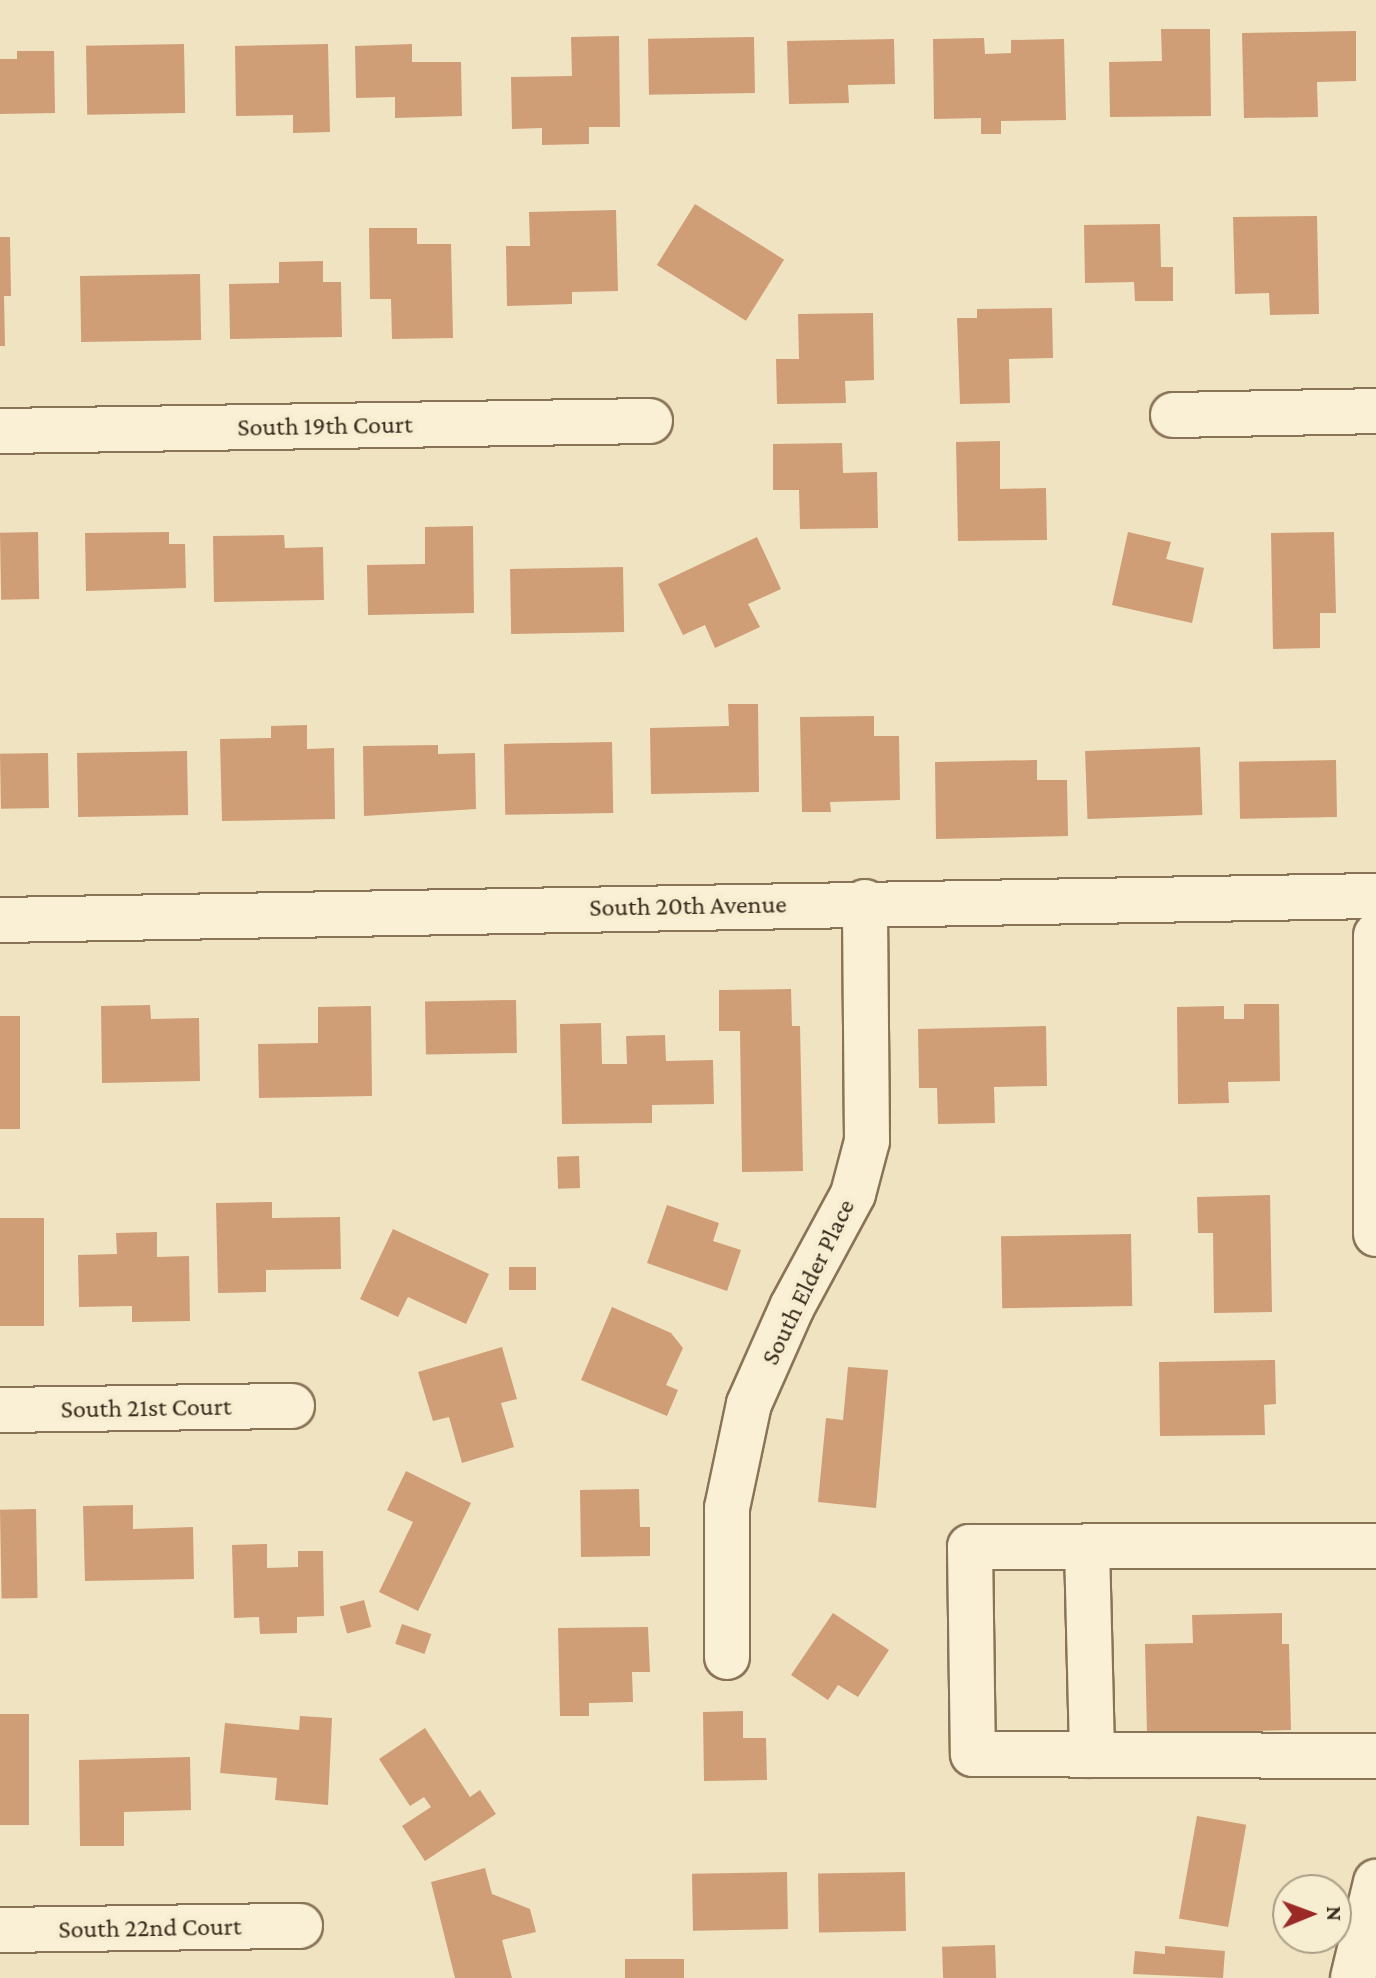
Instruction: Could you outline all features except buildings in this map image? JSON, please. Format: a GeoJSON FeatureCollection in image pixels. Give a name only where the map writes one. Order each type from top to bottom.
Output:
{"type":"FeatureCollection","features":[{"type":"Feature","properties":{"kind":"street"},"geometry":{"type":"LineString","coordinates":[[1173,415],[1376,411]]}},
{"type":"Feature","properties":{"kind":"street","name":"South 19th Court"},"geometry":{"type":"LineString","coordinates":[[0,431],[650,421]]}},
{"type":"Feature","properties":{"kind":"street","name":"South 20th Avenue"},"geometry":{"type":"LineString","coordinates":[[0,920],[865,902],[1376,896]]}},
{"type":"Feature","properties":{"kind":"street","name":"South Elder Place"},"geometry":{"type":"LineString","coordinates":[[727,1657],[727,1508],[749,1404],[792,1307],[853,1194],[867,1141],[865,902]]}},
{"type":"Feature","properties":{"kind":"street"},"geometry":{"type":"LineString","coordinates":[[1376,935],[1376,1234]]}},
{"type":"Feature","properties":{"kind":"street","name":"South 21st Court"},"geometry":{"type":"LineString","coordinates":[[0,1410],[292,1406]]}},
{"type":"Feature","properties":{"kind":"street"},"geometry":{"type":"LineString","coordinates":[[1376,1546],[970,1547],[973,1754],[1376,1756]]}},
{"type":"Feature","properties":{"kind":"street"},"geometry":{"type":"LineString","coordinates":[[1087,1547],[1092,1755]]}},
{"type":"Feature","properties":{"kind":"street"},"geometry":{"type":"LineString","coordinates":[[1353,1978],[1376,1882]]}},
{"type":"Feature","properties":{"kind":"street","name":"South 22nd Court"},"geometry":{"type":"LineString","coordinates":[[0,1930],[300,1926]]}}]}
